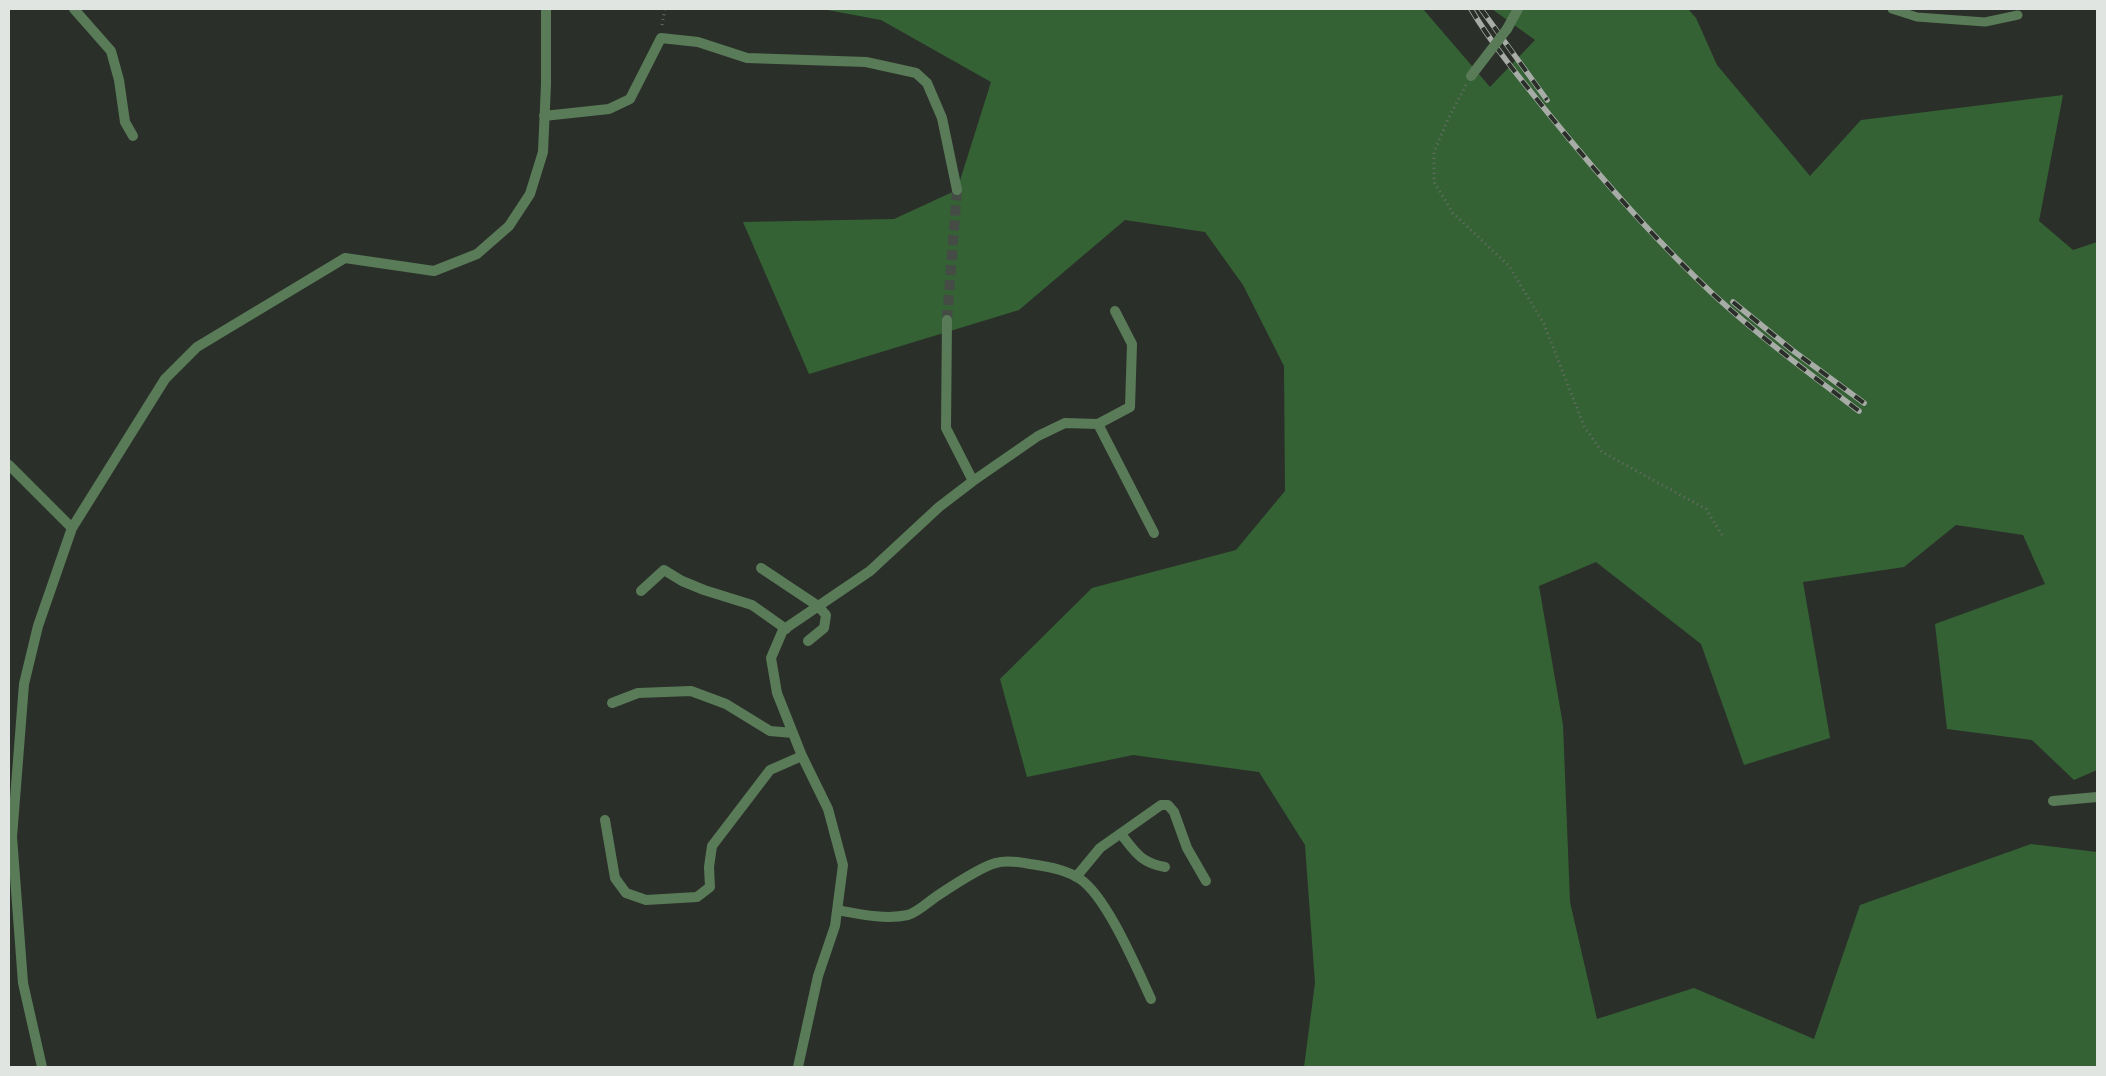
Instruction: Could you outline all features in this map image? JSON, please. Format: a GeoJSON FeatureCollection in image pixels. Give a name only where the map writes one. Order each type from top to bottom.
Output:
{"type":"FeatureCollection","features":[{"type":"Feature","properties":{"kind":"street"},"geometry":{"type":"LineString","coordinates":[[74,9],[111,51],[119,80],[125,122],[132,136]]}},
{"type":"Feature","properties":{"kind":"street"},"geometry":{"type":"LineString","coordinates":[[42,1067],[24,983],[10,838],[24,684],[38,626],[72,528],[165,379],[197,347],[345,258],[434,271],[477,254],[509,226],[530,194],[543,152],[546,84],[546,9]]}},
{"type":"Feature","properties":{"kind":"street"},"geometry":{"type":"LineString","coordinates":[[1471,76],[1507,29],[1518,9]]}},
{"type":"Feature","properties":{"kind":"street"},"geometry":{"type":"LineString","coordinates":[[544,116],[609,109],[630,99],[660,38],[698,42],[747,58],[866,62],[916,73],[927,83],[942,118],[957,190]]}},
{"type":"Feature","properties":{"kind":"street"},"geometry":{"type":"LineString","coordinates":[[798,1067],[818,976],[835,926],[843,865],[828,809],[802,756],[777,693],[771,658],[783,630],[870,571],[939,507],[973,481],[1038,436],[1065,423],[1098,424],[1130,407],[1132,344],[1115,311]]}},
{"type":"Feature","properties":{"kind":"street"},"geometry":{"type":"LineString","coordinates":[[947,320],[946,428],[973,481]]}},
{"type":"Feature","properties":{"kind":"street"},"geometry":{"type":"LineString","coordinates":[[1098,424],[1154,533]]}},
{"type":"Feature","properties":{"kind":"street"},"geometry":{"type":"LineString","coordinates":[[9,465],[72,528]]}},
{"type":"Feature","properties":{"kind":"street"},"geometry":{"type":"LineString","coordinates":[[761,568],[818,606],[826,615],[824,628],[808,641]]}},
{"type":"Feature","properties":{"kind":"street"},"geometry":{"type":"LineString","coordinates":[[641,591],[664,570],[697,587],[752,605],[786,629]]}},
{"type":"Feature","properties":{"kind":"street"},"geometry":{"type":"LineString","coordinates":[[612,704],[638,693],[691,691],[726,704],[770,731],[793,733]]}},
{"type":"Feature","properties":{"kind":"street"},"geometry":{"type":"LineString","coordinates":[[605,820],[615,878],[626,893],[646,900],[698,898],[710,887],[709,867],[712,846],[770,770],[802,756]]}},
{"type":"Feature","properties":{"kind":"street"},"geometry":{"type":"LineString","coordinates":[[2053,800],[2097,797]]}},
{"type":"Feature","properties":{"kind":"street"},"geometry":{"type":"LineString","coordinates":[[1076,877],[1100,848],[1161,804],[1168,805],[1174,812],[1186,848],[1206,881]]}},
{"type":"Feature","properties":{"kind":"street"},"geometry":{"type":"LineString","coordinates":[[1121,834],[1138,856],[1151,865],[1164,867]]}},
{"type":"Feature","properties":{"kind":"street"},"geometry":{"type":"LineString","coordinates":[[837,910],[874,916],[894,917],[910,914],[939,894],[996,863],[1037,864],[1066,872],[1076,877],[1093,891],[1112,921],[1151,999]]}},
{"type":"Feature","properties":{"kind":"lane"},"geometry":{"type":"LineString","coordinates":[[1892,9],[1917,18],[1985,22],[2018,15]]}},
{"type":"Feature","properties":{"kind":"path"},"geometry":{"type":"LineString","coordinates":[[1471,76],[1449,117],[1434,152],[1434,182],[1453,212],[1509,266],[1544,324],[1584,426],[1602,452],[1706,510],[1724,538]]}},
{"type":"Feature","properties":{"kind":"green space"},"geometry":{"type":"Polygon","coordinates":[[[822,9],[1423,9],[1490,87],[1535,40],[1492,9],[1688,9],[1696,18],[1717,65],[1810,176],[1861,120],[2063,95],[2039,221],[2073,250],[2097,242],[2097,770],[2074,780],[2032,740],[1947,729],[1935,624],[2045,584],[2023,535],[1956,525],[1904,567],[1803,582],[1830,738],[1744,765],[1701,644],[1596,562],[1539,586],[1563,725],[1570,902],[1597,1019],[1694,988],[1814,1039],[1860,905],[2031,844],[2097,852],[2097,1067],[1304,1067],[1315,983],[1305,845],[1259,772],[1133,755],[1027,777],[1000,679],[1092,588],[1236,550],[1285,491],[1284,366],[1243,285],[1205,232],[1125,220],[1019,310],[809,374],[743,222],[894,219],[957,190],[991,82],[881,20],[822,9]]]}},
{"type":"Feature","properties":{"kind":"tunnel"},"geometry":{"type":"LineString","coordinates":[[947,320],[957,190]]}},
{"type":"Feature","properties":{"kind":"railway"},"geometry":{"type":"LineString","coordinates":[[1471,9],[1507,62],[1567,137],[1607,184],[1670,252],[1749,326],[1859,411]]}},
{"type":"Feature","properties":{"kind":"railway"},"geometry":{"type":"LineString","coordinates":[[1481,9],[1547,100]]}},
{"type":"Feature","properties":{"kind":"railway"},"geometry":{"type":"LineString","coordinates":[[1733,302],[1792,350],[1864,403]]}}]}
